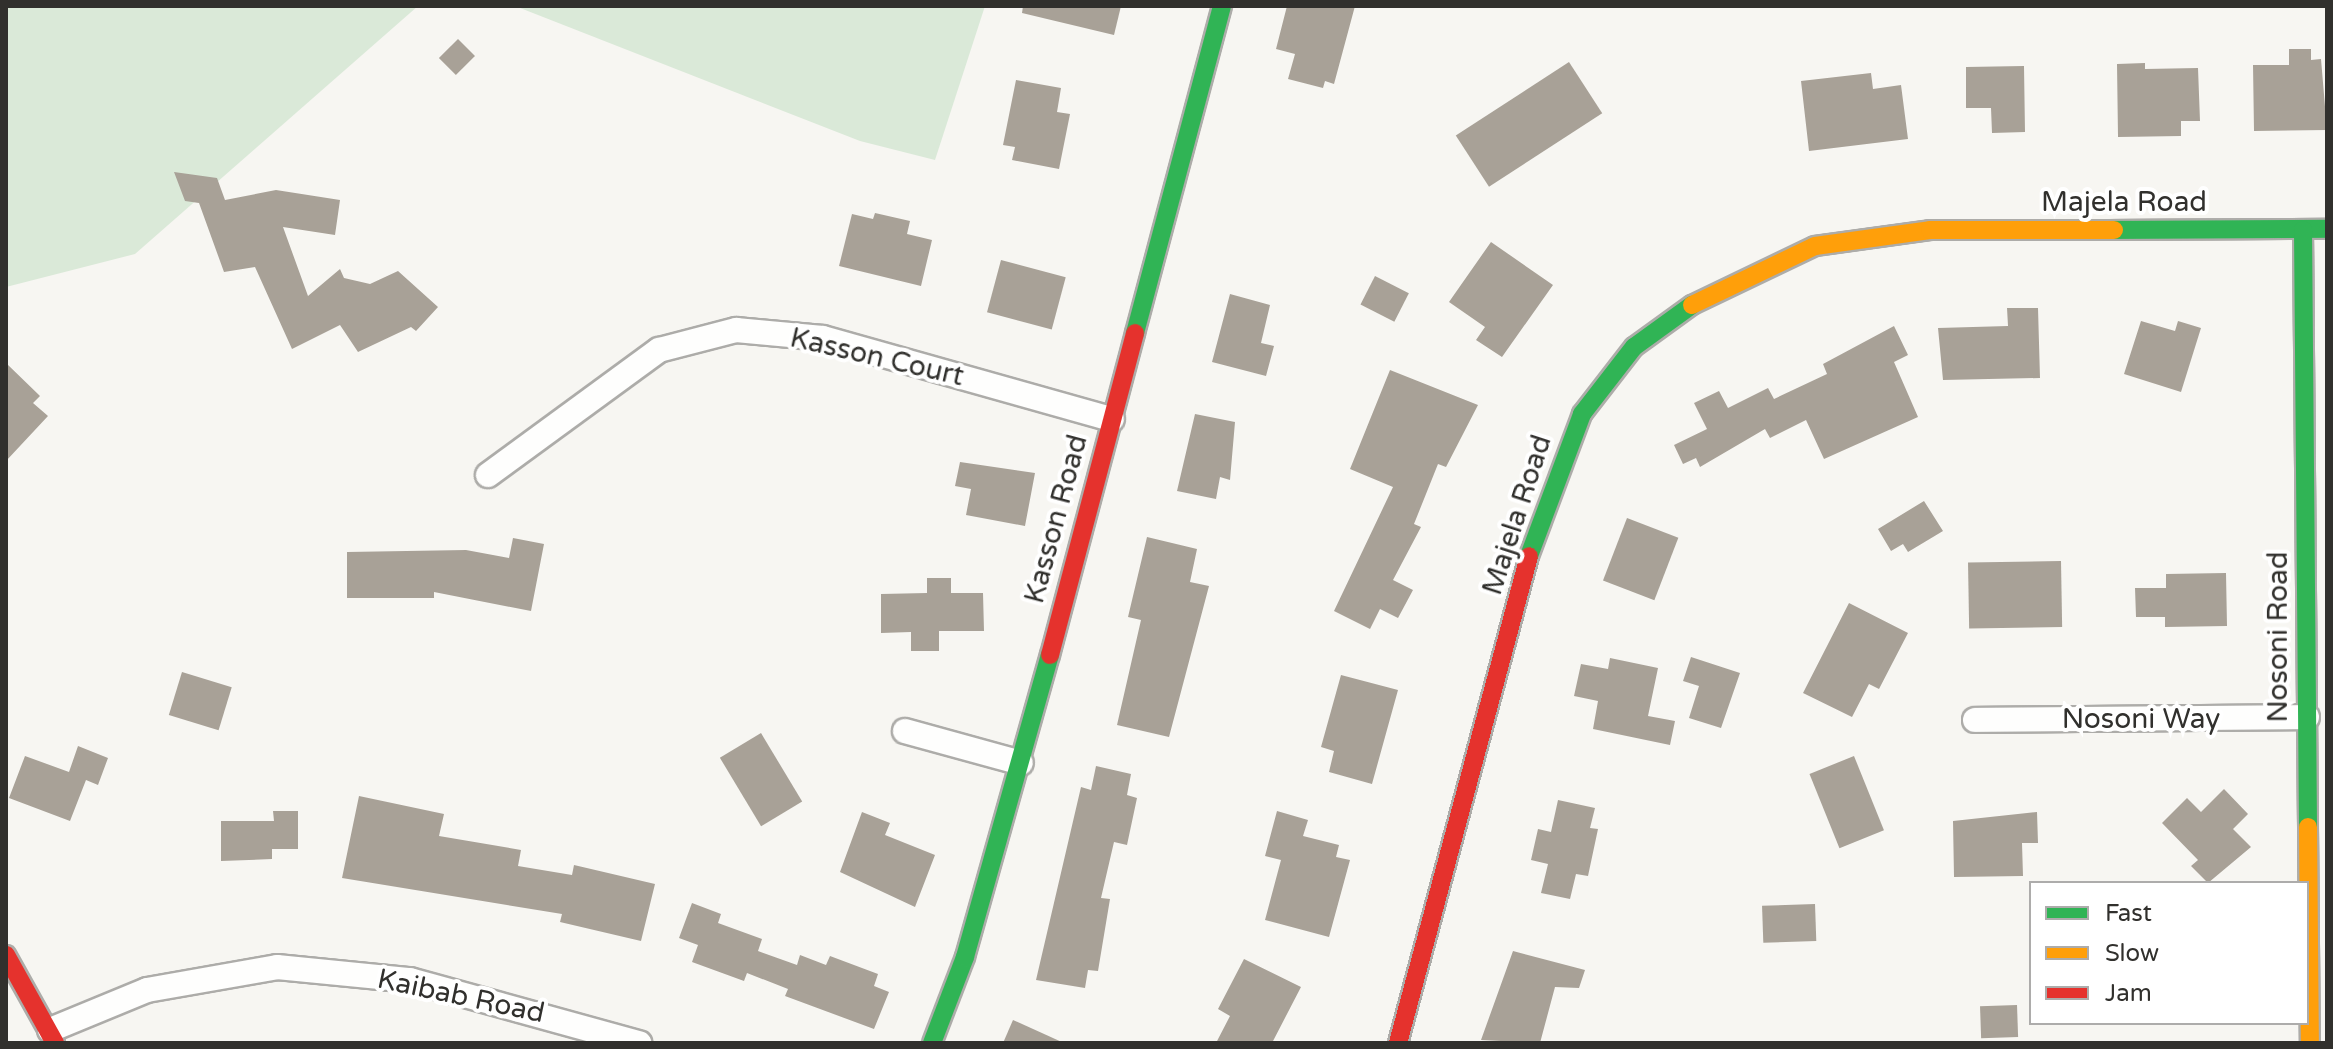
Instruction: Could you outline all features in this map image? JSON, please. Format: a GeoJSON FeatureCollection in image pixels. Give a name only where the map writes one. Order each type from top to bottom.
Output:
{"type":"FeatureCollection","features":[{"type":"Feature","properties":{"kind":"street","name":"Kasson Road"},"geometry":{"type":"LineString","coordinates":[[932,1043],[965,957],[1021,763],[1222,6]]}},
{"type":"Feature","properties":{"kind":"street","name":"Majela Road"},"geometry":{"type":"LineString","coordinates":[[1398,1043],[1540,515],[1582,414],[1634,347],[1709,293],[1815,246],[1930,230],[2327,229]]}},
{"type":"Feature","properties":{"kind":"street","name":"Nosoni Road"},"geometry":{"type":"LineString","coordinates":[[2303,230],[2309,881]]}},
{"type":"Feature","properties":{"kind":"street","name":"Kasson Court"},"geometry":{"type":"LineString","coordinates":[[488,475],[659,350],[736,330],[823,338],[1112,419]]}},
{"type":"Feature","properties":{"kind":"street","name":"Nosoni Way"},"geometry":{"type":"LineString","coordinates":[[1975,720],[2307,717]]}},
{"type":"Feature","properties":{"kind":"street"},"geometry":{"type":"LineString","coordinates":[[905,731],[1021,763]]}},
{"type":"Feature","properties":{"kind":"street","name":"Nosoni Road"},"geometry":{"type":"LineString","coordinates":[[2309,934],[2310,1043]]}},
{"type":"Feature","properties":{"kind":"street"},"geometry":{"type":"LineString","coordinates":[[6,955],[52,1036]]}},
{"type":"Feature","properties":{"kind":"street","name":"Kaibab Road"},"geometry":{"type":"LineString","coordinates":[[52,1036],[147,990],[277,967],[410,980],[639,1043]]}},
{"type":"Feature","properties":{"kind":"green space"},"geometry":{"type":"Polygon","coordinates":[[[6,6],[418,6],[135,254],[6,287],[6,6]]]}},
{"type":"Feature","properties":{"kind":"green space"},"geometry":{"type":"Polygon","coordinates":[[[515,6],[985,6],[935,160],[860,141],[515,6]]]}},
{"type":"Feature","properties":{"kind":"building"},"geometry":{"type":"Polygon","coordinates":[[[1023,6],[1121,6],[1114,35],[1022,13],[1023,6]]]}},
{"type":"Feature","properties":{"kind":"building"},"geometry":{"type":"Polygon","coordinates":[[[1287,6],[1355,6],[1334,84],[1325,81],[1323,88],[1288,79],[1295,54],[1276,49],[1287,6]]]}},
{"type":"Feature","properties":{"kind":"building"},"geometry":{"type":"Polygon","coordinates":[[[458,39],[475,56],[456,75],[439,58],[458,39]]]}},
{"type":"Feature","properties":{"kind":"building"},"geometry":{"type":"Polygon","coordinates":[[[2289,49],[2311,49],[2311,60],[2321,59],[2327,130],[2254,131],[2253,65],[2289,65],[2289,49]]]}},
{"type":"Feature","properties":{"kind":"building"},"geometry":{"type":"Polygon","coordinates":[[[1569,62],[1602,113],[1489,187],[1456,136],[1569,62]]]}},
{"type":"Feature","properties":{"kind":"building"},"geometry":{"type":"Polygon","coordinates":[[[2145,63],[2145,69],[2198,68],[2200,121],[2181,121],[2181,136],[2118,137],[2117,64],[2145,63]]]}},
{"type":"Feature","properties":{"kind":"building"},"geometry":{"type":"Polygon","coordinates":[[[2024,66],[2025,132],[1992,133],[1991,108],[1966,108],[1966,67],[2024,66]]]}},
{"type":"Feature","properties":{"kind":"building"},"geometry":{"type":"Polygon","coordinates":[[[1871,73],[1873,89],[1901,85],[1908,139],[1809,151],[1801,81],[1871,73]]]}},
{"type":"Feature","properties":{"kind":"building"},"geometry":{"type":"Polygon","coordinates":[[[1016,80],[1061,88],[1057,112],[1070,114],[1059,169],[1012,160],[1015,147],[1003,145],[1016,80]]]}},
{"type":"Feature","properties":{"kind":"building"},"geometry":{"type":"Polygon","coordinates":[[[174,172],[217,178],[225,200],[276,190],[340,200],[335,235],[283,227],[308,296],[340,269],[344,278],[370,284],[398,271],[438,307],[416,331],[411,327],[358,352],[340,325],[292,349],[255,267],[224,272],[199,203],[185,201],[174,172]]]}},
{"type":"Feature","properties":{"kind":"building"},"geometry":{"type":"Polygon","coordinates":[[[875,213],[910,221],[907,234],[932,240],[921,286],[839,266],[852,214],[873,219],[875,213]]]}},
{"type":"Feature","properties":{"kind":"building"},"geometry":{"type":"Polygon","coordinates":[[[1491,242],[1553,285],[1502,357],[1476,340],[1485,327],[1449,302],[1491,242]]]}},
{"type":"Feature","properties":{"kind":"building"},"geometry":{"type":"Polygon","coordinates":[[[1001,260],[1066,277],[1052,330],[987,312],[1001,260]]]}},
{"type":"Feature","properties":{"kind":"building"},"geometry":{"type":"Polygon","coordinates":[[[1375,276],[1409,293],[1394,322],[1360,305],[1375,276]]]}},
{"type":"Feature","properties":{"kind":"building"},"geometry":{"type":"Polygon","coordinates":[[[1230,294],[1270,305],[1261,343],[1274,346],[1266,376],[1212,362],[1230,294]]]}},
{"type":"Feature","properties":{"kind":"building"},"geometry":{"type":"Polygon","coordinates":[[[2007,308],[2038,308],[2040,378],[1943,380],[1938,328],[2008,326],[2007,308]]]}},
{"type":"Feature","properties":{"kind":"building"},"geometry":{"type":"Polygon","coordinates":[[[2141,321],[2175,331],[2178,321],[2201,328],[2181,392],[2124,374],[2141,321]]]}},
{"type":"Feature","properties":{"kind":"building"},"geometry":{"type":"Polygon","coordinates":[[[1894,326],[1908,355],[1894,362],[1918,417],[1824,459],[1806,420],[1770,438],[1765,429],[1700,467],[1696,458],[1683,464],[1674,445],[1707,429],[1694,403],[1719,391],[1728,408],[1768,388],[1774,399],[1827,374],[1823,364],[1894,326]]]}},
{"type":"Feature","properties":{"kind":"building"},"geometry":{"type":"Polygon","coordinates":[[[6,363],[40,396],[33,403],[48,416],[6,461],[6,363]]]}},
{"type":"Feature","properties":{"kind":"building"},"geometry":{"type":"Polygon","coordinates":[[[1390,370],[1478,405],[1446,467],[1438,464],[1414,524],[1421,527],[1393,580],[1413,590],[1398,618],[1380,609],[1370,629],[1334,611],[1393,487],[1350,469],[1390,370]]]}},
{"type":"Feature","properties":{"kind":"building"},"geometry":{"type":"Polygon","coordinates":[[[1195,414],[1235,422],[1230,480],[1220,477],[1216,499],[1177,491],[1195,414]]]}},
{"type":"Feature","properties":{"kind":"building"},"geometry":{"type":"Polygon","coordinates":[[[960,462],[1035,473],[1025,526],[966,515],[971,489],[955,486],[960,462]]]}},
{"type":"Feature","properties":{"kind":"building"},"geometry":{"type":"Polygon","coordinates":[[[1924,501],[1943,531],[1908,552],[1903,544],[1891,551],[1878,529],[1924,501]]]}},
{"type":"Feature","properties":{"kind":"building"},"geometry":{"type":"Polygon","coordinates":[[[1627,518],[1678,538],[1654,600],[1603,581],[1627,518]]]}},
{"type":"Feature","properties":{"kind":"building"},"geometry":{"type":"Polygon","coordinates":[[[1147,537],[1197,549],[1190,582],[1209,586],[1169,737],[1117,725],[1141,620],[1128,617],[1147,537]]]}},
{"type":"Feature","properties":{"kind":"building"},"geometry":{"type":"Polygon","coordinates":[[[513,538],[544,544],[531,611],[434,592],[434,598],[347,598],[347,552],[466,550],[509,558],[513,538]]]}},
{"type":"Feature","properties":{"kind":"building"},"geometry":{"type":"Polygon","coordinates":[[[2061,561],[2062,627],[1969,629],[1968,563],[2061,561]]]}},
{"type":"Feature","properties":{"kind":"building"},"geometry":{"type":"Polygon","coordinates":[[[2226,573],[2227,626],[2165,627],[2165,617],[2136,617],[2135,588],[2166,588],[2166,574],[2226,573]]]}},
{"type":"Feature","properties":{"kind":"building"},"geometry":{"type":"Polygon","coordinates":[[[927,578],[951,578],[951,593],[983,593],[984,631],[939,631],[939,651],[911,651],[911,632],[881,633],[881,594],[927,593],[927,578]]]}},
{"type":"Feature","properties":{"kind":"building"},"geometry":{"type":"Polygon","coordinates":[[[1849,603],[1908,633],[1879,689],[1869,684],[1852,717],[1803,693],[1849,603]]]}},
{"type":"Feature","properties":{"kind":"building"},"geometry":{"type":"Polygon","coordinates":[[[1691,657],[1740,673],[1721,728],[1689,718],[1699,686],[1683,681],[1691,657]]]}},
{"type":"Feature","properties":{"kind":"building"},"geometry":{"type":"Polygon","coordinates":[[[1610,658],[1658,668],[1648,716],[1675,721],[1670,745],[1593,729],[1598,701],[1574,696],[1581,664],[1608,669],[1610,658]]]}},
{"type":"Feature","properties":{"kind":"building"},"geometry":{"type":"Polygon","coordinates":[[[182,672],[232,687],[219,730],[169,715],[182,672]]]}},
{"type":"Feature","properties":{"kind":"building"},"geometry":{"type":"Polygon","coordinates":[[[1341,675],[1398,690],[1372,784],[1329,772],[1334,751],[1321,747],[1341,675]]]}},
{"type":"Feature","properties":{"kind":"building"},"geometry":{"type":"Polygon","coordinates":[[[761,733],[802,802],[761,826],[720,758],[761,733]]]}},
{"type":"Feature","properties":{"kind":"building"},"geometry":{"type":"Polygon","coordinates":[[[78,746],[108,758],[98,785],[86,780],[70,821],[9,798],[25,756],[69,772],[78,746]]]}},
{"type":"Feature","properties":{"kind":"building"},"geometry":{"type":"Polygon","coordinates":[[[1854,756],[1884,830],[1839,848],[1809,774],[1854,756]]]}},
{"type":"Feature","properties":{"kind":"building"},"geometry":{"type":"Polygon","coordinates":[[[1096,766],[1131,774],[1127,795],[1137,798],[1127,845],[1114,842],[1101,898],[1110,899],[1098,971],[1088,970],[1085,988],[1036,980],[1081,787],[1091,790],[1096,766]]]}},
{"type":"Feature","properties":{"kind":"building"},"geometry":{"type":"Polygon","coordinates":[[[2224,789],[2248,814],[2233,829],[2251,847],[2210,881],[2206,881],[2191,866],[2198,860],[2162,823],[2187,798],[2201,812],[2224,789]]]}},
{"type":"Feature","properties":{"kind":"building"},"geometry":{"type":"Polygon","coordinates":[[[359,796],[444,814],[439,836],[521,850],[518,866],[572,875],[574,865],[655,884],[641,941],[560,922],[562,914],[342,878],[359,796]]]}},
{"type":"Feature","properties":{"kind":"building"},"geometry":{"type":"Polygon","coordinates":[[[1558,800],[1595,808],[1590,828],[1598,829],[1588,876],[1576,874],[1570,899],[1541,893],[1548,864],[1531,860],[1538,829],[1551,832],[1558,800]]]}},
{"type":"Feature","properties":{"kind":"building"},"geometry":{"type":"Polygon","coordinates":[[[273,811],[298,811],[298,849],[272,849],[272,859],[221,861],[221,821],[274,821],[273,811]]]}},
{"type":"Feature","properties":{"kind":"building"},"geometry":{"type":"Polygon","coordinates":[[[1277,811],[1308,820],[1303,836],[1339,845],[1336,857],[1350,860],[1329,937],[1265,920],[1281,860],[1265,856],[1277,811]]]}},
{"type":"Feature","properties":{"kind":"building"},"geometry":{"type":"Polygon","coordinates":[[[862,812],[890,823],[885,835],[935,855],[915,907],[840,872],[862,812]]]}},
{"type":"Feature","properties":{"kind":"building"},"geometry":{"type":"Polygon","coordinates":[[[2037,812],[2038,843],[2022,843],[2023,876],[1954,877],[1953,821],[2037,812]]]}},
{"type":"Feature","properties":{"kind":"building"},"geometry":{"type":"Polygon","coordinates":[[[692,903],[721,914],[718,923],[762,939],[758,951],[797,965],[800,955],[826,965],[830,956],[878,974],[874,986],[889,992],[874,1029],[785,996],[788,989],[747,973],[744,981],[692,962],[698,945],[679,938],[692,903]]]}},
{"type":"Feature","properties":{"kind":"building"},"geometry":{"type":"Polygon","coordinates":[[[1815,904],[1816,941],[1763,943],[1762,906],[1815,904]]]}},
{"type":"Feature","properties":{"kind":"building"},"geometry":{"type":"Polygon","coordinates":[[[1513,951],[1585,970],[1579,988],[1555,987],[1540,1043],[1481,1040],[1513,951]]]}},
{"type":"Feature","properties":{"kind":"building"},"geometry":{"type":"Polygon","coordinates":[[[1244,959],[1301,987],[1272,1043],[1216,1043],[1230,1016],[1218,1009],[1244,959]]]}},
{"type":"Feature","properties":{"kind":"building"},"geometry":{"type":"Polygon","coordinates":[[[2017,1005],[2018,1037],[1981,1038],[1980,1006],[2017,1005]]]}},
{"type":"Feature","properties":{"kind":"building"},"geometry":{"type":"Polygon","coordinates":[[[1013,1020],[1064,1043],[1003,1043],[1013,1020]]]}},
{"type":"Feature","properties":{"kind":"traffic: fast"},"geometry":{"type":"LineString","coordinates":[[1135,333],[1222,6]]}},
{"type":"Feature","properties":{"kind":"traffic: fast"},"geometry":{"type":"LineString","coordinates":[[2114,230],[2327,229]]}},
{"type":"Feature","properties":{"kind":"traffic: fast"},"geometry":{"type":"LineString","coordinates":[[2303,230],[2308,827]]}},
{"type":"Feature","properties":{"kind":"traffic: fast"},"geometry":{"type":"LineString","coordinates":[[1529,556],[1582,414],[1634,347],[1692,305]]}},
{"type":"Feature","properties":{"kind":"traffic: fast"},"geometry":{"type":"LineString","coordinates":[[932,1043],[965,957],[1050,655]]}},
{"type":"Feature","properties":{"kind":"traffic: slow"},"geometry":{"type":"LineString","coordinates":[[1692,305],[1815,246],[1930,230],[2114,230]]}},
{"type":"Feature","properties":{"kind":"traffic: slow"},"geometry":{"type":"LineString","coordinates":[[2308,827],[2308,881]]}},
{"type":"Feature","properties":{"kind":"traffic: slow"},"geometry":{"type":"LineString","coordinates":[[2309,935],[2310,1043]]}},
{"type":"Feature","properties":{"kind":"traffic: jam"},"geometry":{"type":"LineString","coordinates":[[1050,655],[1135,333]]}},
{"type":"Feature","properties":{"kind":"traffic: jam"},"geometry":{"type":"LineString","coordinates":[[1398,1043],[1529,556]]}},
{"type":"Feature","properties":{"kind":"traffic: jam"},"geometry":{"type":"LineString","coordinates":[[6,955],[55,1043]]}}]}
